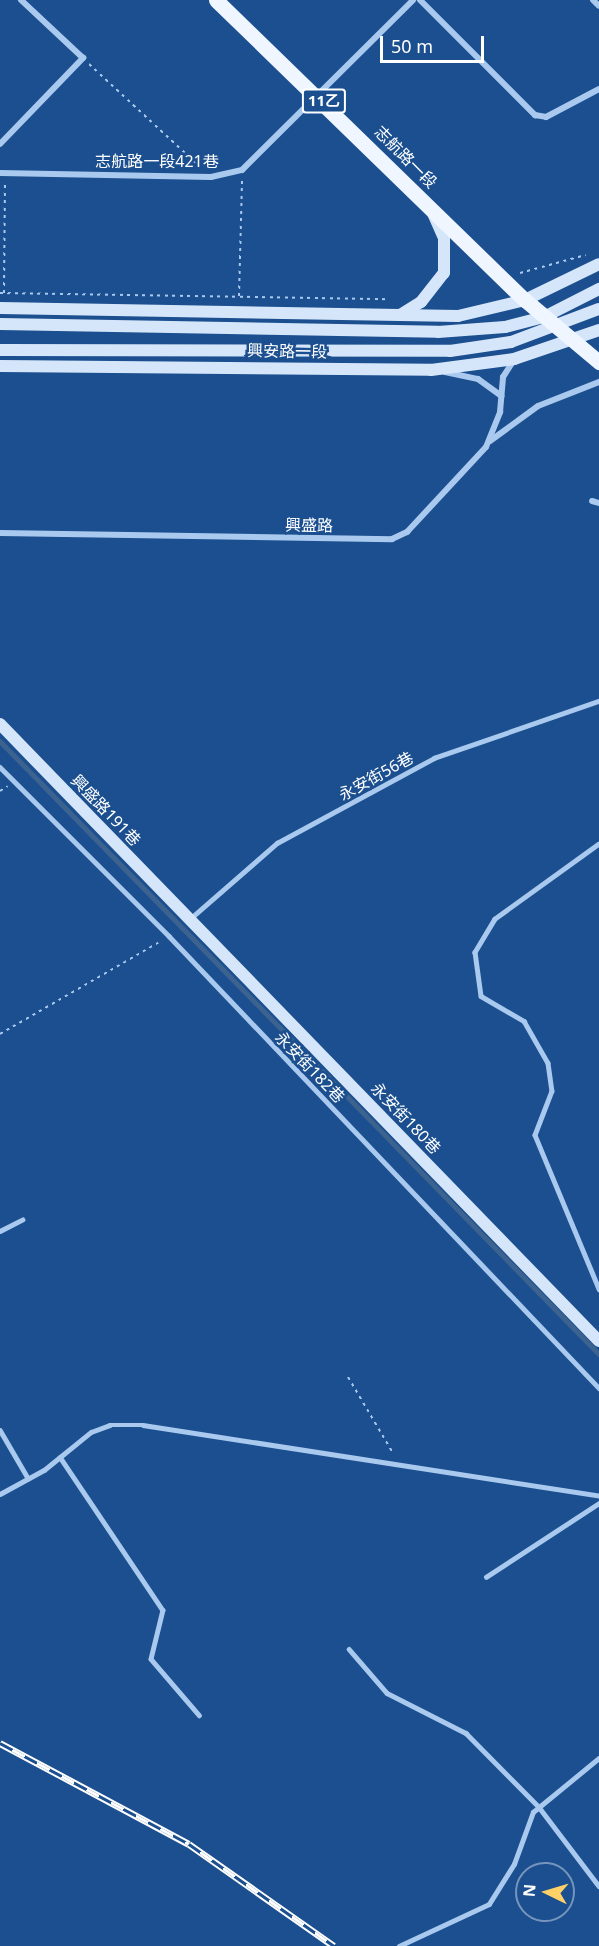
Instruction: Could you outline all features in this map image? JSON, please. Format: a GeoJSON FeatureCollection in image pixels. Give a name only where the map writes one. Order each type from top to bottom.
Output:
{"type":"FeatureCollection","features":[{"type":"Feature","properties":{"kind":"main road","name":"志航路一段"},"geometry":{"type":"LineString","coordinates":[[216,0],[319,95],[509,285],[570,341],[599,362]]}},
{"type":"Feature","properties":{"kind":"main road","name":"志航路一段"},"geometry":{"type":"LineString","coordinates":[[570,341],[599,349]]}},
{"type":"Feature","properties":{"kind":"street"},"geometry":{"type":"LineString","coordinates":[[0,144],[83,58],[21,0]]}},
{"type":"Feature","properties":{"kind":"street","name":"志航路一段421巷"},"geometry":{"type":"LineString","coordinates":[[2,173],[211,177],[242,170],[413,0]]}},
{"type":"Feature","properties":{"kind":"street"},"geometry":{"type":"LineString","coordinates":[[420,0],[535,115],[546,117],[599,89]]}},
{"type":"Feature","properties":{"kind":"street"},"geometry":{"type":"LineString","coordinates":[[593,0],[599,6]]}},
{"type":"Feature","properties":{"kind":"street"},"geometry":{"type":"LineString","coordinates":[[382,330],[421,302],[444,273],[444,238],[429,205]]}},
{"type":"Feature","properties":{"kind":"street"},"geometry":{"type":"LineString","coordinates":[[2,324],[2,308],[458,316],[525,300],[599,264]]}},
{"type":"Feature","properties":{"kind":"street","name":"興安路一段"},"geometry":{"type":"LineString","coordinates":[[2,324],[238,329],[476,330],[544,317],[599,289]]}},
{"type":"Feature","properties":{"kind":"street","name":"興安路一段"},"geometry":{"type":"LineString","coordinates":[[2,350],[450,351],[556,327],[599,309]]}},
{"type":"Feature","properties":{"kind":"street"},"geometry":{"type":"LineString","coordinates":[[238,312],[238,329]]}},
{"type":"Feature","properties":{"kind":"street","name":"興安路一段"},"geometry":{"type":"LineString","coordinates":[[2,366],[431,370],[514,359],[599,330]]}},
{"type":"Feature","properties":{"kind":"street"},"geometry":{"type":"LineString","coordinates":[[2,350],[2,366]]}},
{"type":"Feature","properties":{"kind":"street"},"geometry":{"type":"LineString","coordinates":[[238,350],[238,367]]}},
{"type":"Feature","properties":{"kind":"street","name":"興盛路"},"geometry":{"type":"LineString","coordinates":[[0,534],[392,539],[407,532],[486,447],[501,396],[503,377],[514,359]]}},
{"type":"Feature","properties":{"kind":"street"},"geometry":{"type":"LineString","coordinates":[[431,370],[478,379],[501,396]]}},
{"type":"Feature","properties":{"kind":"street"},"geometry":{"type":"LineString","coordinates":[[486,447],[500,430],[538,406],[599,382]]}},
{"type":"Feature","properties":{"kind":"street","name":"興盛路191巷"},"geometry":{"type":"LineString","coordinates":[[0,724],[189,920]]}},
{"type":"Feature","properties":{"kind":"street","name":"永安街180巷"},"geometry":{"type":"LineString","coordinates":[[189,920],[599,1341]]}},
{"type":"Feature","properties":{"kind":"lane","name":"永安街56巷"},"geometry":{"type":"LineString","coordinates":[[189,920],[277,843],[434,758],[599,701]]}},
{"type":"Feature","properties":{"kind":"lane","name":"永安街182巷"},"geometry":{"type":"LineString","coordinates":[[0,767],[169,936],[599,1388]]}},
{"type":"Feature","properties":{"kind":"lane"},"geometry":{"type":"LineString","coordinates":[[599,844],[495,919],[475,952],[481,996],[524,1021],[548,1063],[552,1091],[535,1135],[599,1289]]}},
{"type":"Feature","properties":{"kind":"lane"},"geometry":{"type":"LineString","coordinates":[[0,1231],[22,1220]]}},
{"type":"Feature","properties":{"kind":"lane"},"geometry":{"type":"LineString","coordinates":[[0,1494],[60,1457],[91,1432],[110,1425],[143,1425],[599,1496]]}},
{"type":"Feature","properties":{"kind":"lane"},"geometry":{"type":"LineString","coordinates":[[0,1430],[28,1478]]}},
{"type":"Feature","properties":{"kind":"lane"},"geometry":{"type":"LineString","coordinates":[[60,1457],[163,1610],[152,1659],[199,1715]]}},
{"type":"Feature","properties":{"kind":"lane"},"geometry":{"type":"LineString","coordinates":[[486,1577],[599,1503]]}},
{"type":"Feature","properties":{"kind":"lane"},"geometry":{"type":"LineString","coordinates":[[349,1649],[387,1693],[466,1733],[539,1807],[599,1886]]}},
{"type":"Feature","properties":{"kind":"lane"},"geometry":{"type":"LineString","coordinates":[[399,1946],[489,1904],[500,1892],[539,1807],[599,1758]]}},
{"type":"Feature","properties":{"kind":"path"},"geometry":{"type":"LineString","coordinates":[[83,58],[211,177]]}},
{"type":"Feature","properties":{"kind":"path"},"geometry":{"type":"LineString","coordinates":[[238,312],[242,170]]}},
{"type":"Feature","properties":{"kind":"path"},"geometry":{"type":"LineString","coordinates":[[2,173],[2,308]]}},
{"type":"Feature","properties":{"kind":"path"},"geometry":{"type":"LineString","coordinates":[[509,285],[525,268],[590,254]]}},
{"type":"Feature","properties":{"kind":"path"},"geometry":{"type":"LineString","coordinates":[[2,293],[390,299]]}},
{"type":"Feature","properties":{"kind":"path"},"geometry":{"type":"LineString","coordinates":[[0,1034],[169,936]]}},
{"type":"Feature","properties":{"kind":"path"},"geometry":{"type":"LineString","coordinates":[[348,1377],[400,1466]]}},
{"type":"Feature","properties":{"kind":"waterway"},"geometry":{"type":"LineString","coordinates":[[0,741],[599,1354]]}},
{"type":"Feature","properties":{"kind":"railway"},"geometry":{"type":"LineString","coordinates":[[0,1743],[189,1844],[334,1946]]}}]}
